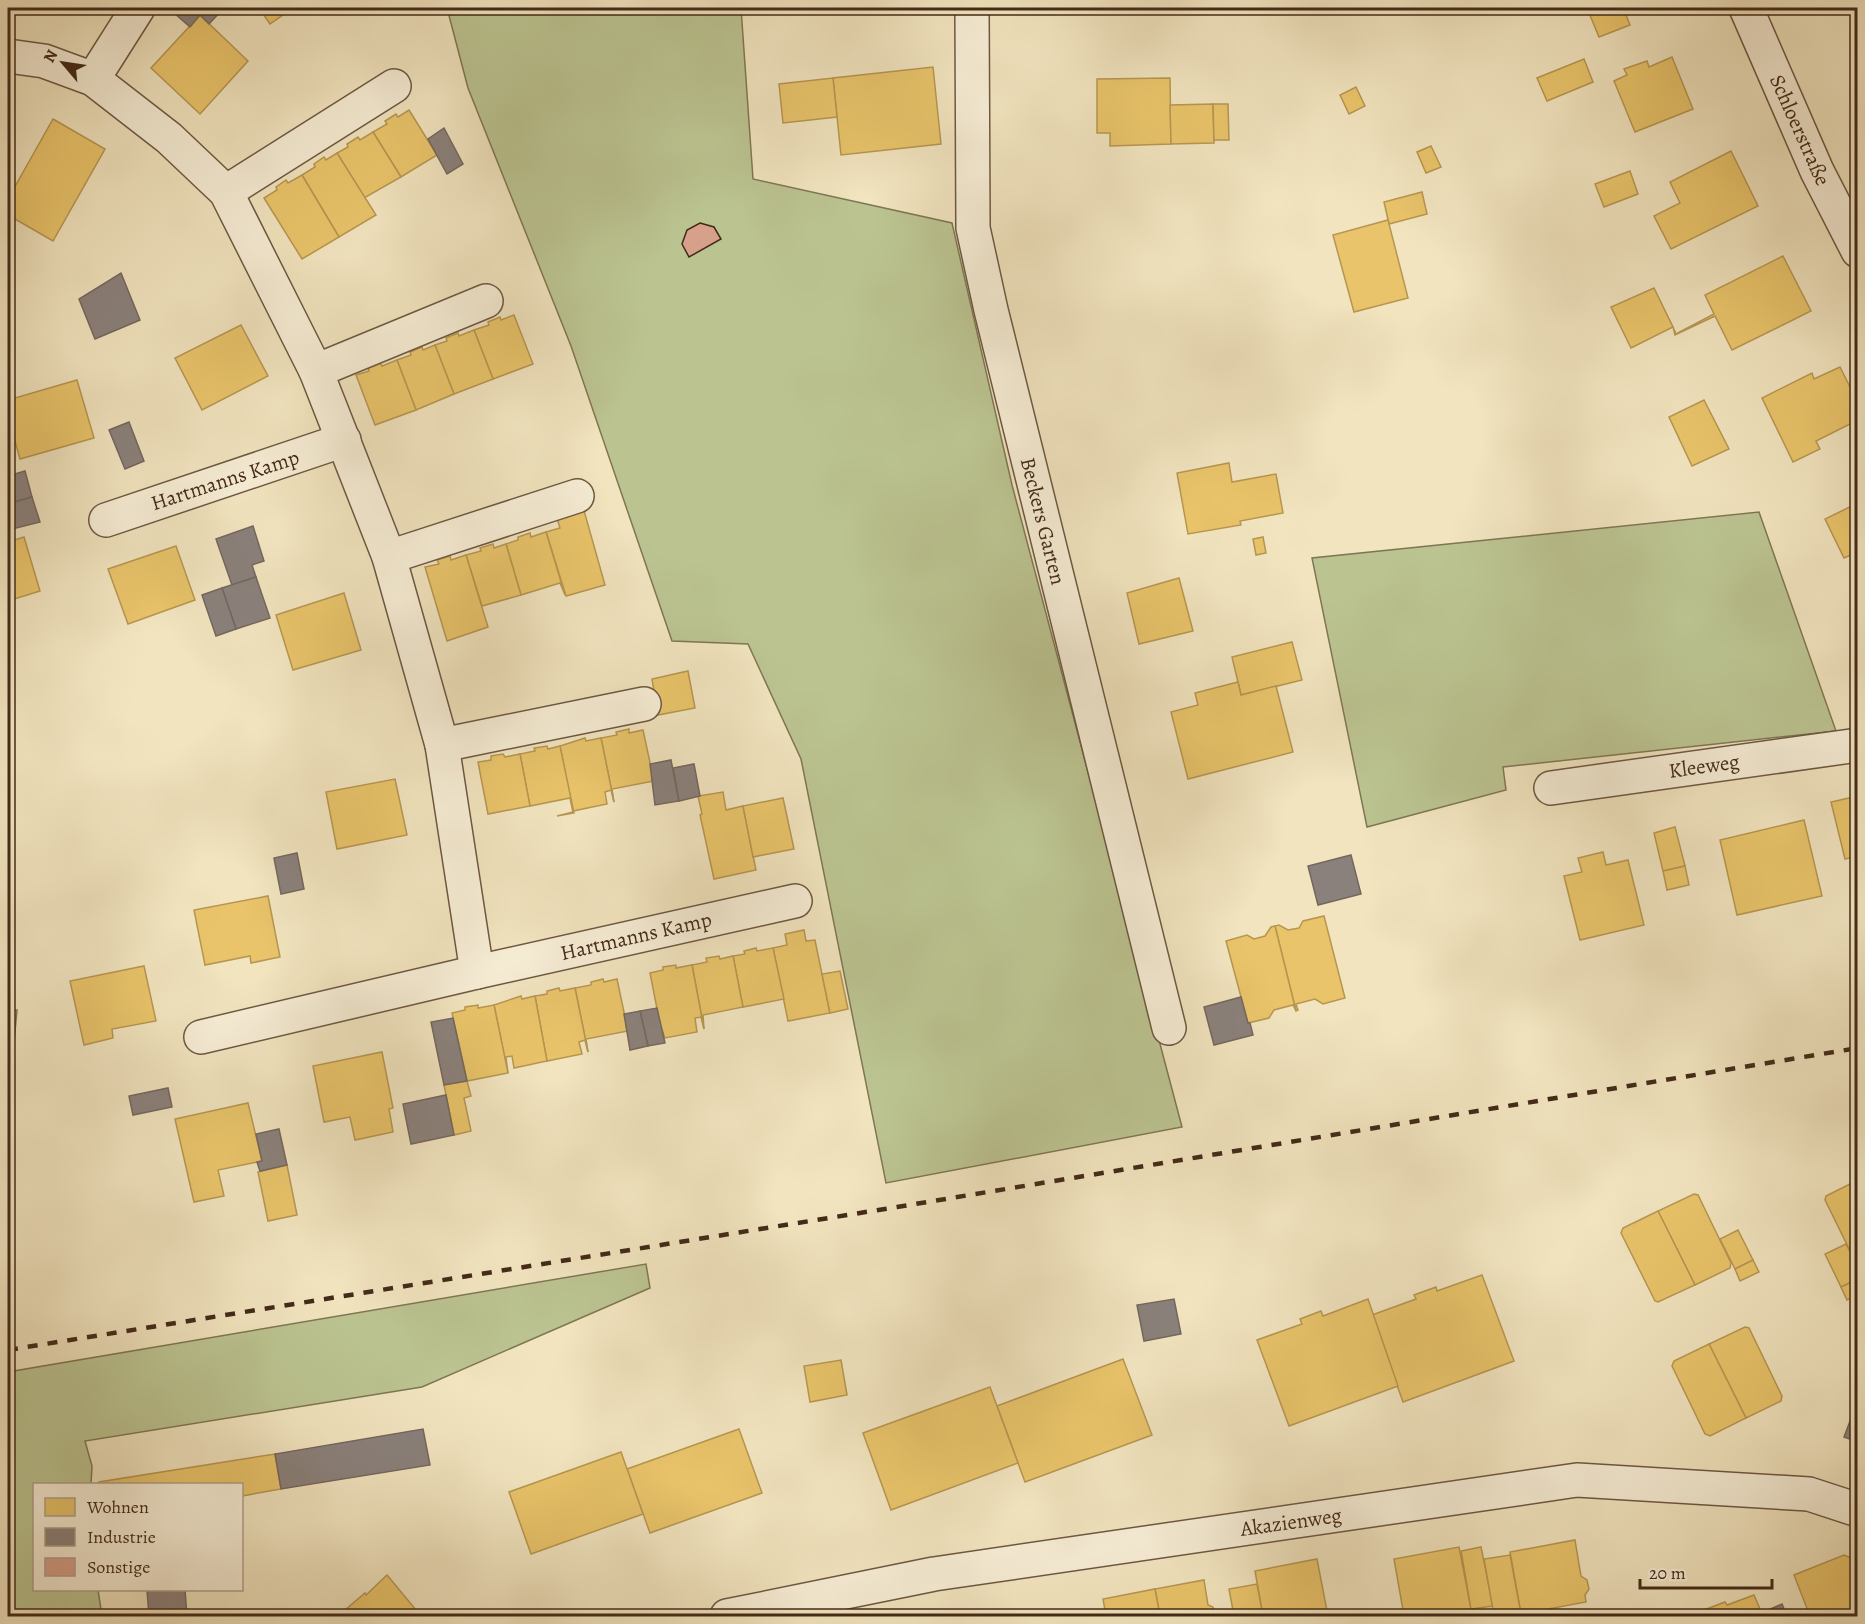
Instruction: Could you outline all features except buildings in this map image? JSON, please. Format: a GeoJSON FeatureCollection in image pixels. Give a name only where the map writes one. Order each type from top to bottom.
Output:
{"type":"FeatureCollection","features":[{"type":"Feature","properties":{"kind":"street"},"geometry":{"type":"LineString","coordinates":[[93,79],[138,8]]}},
{"type":"Feature","properties":{"kind":"street","name":"Beckers Garten"},"geometry":{"type":"LineString","coordinates":[[972,8],[973,228],[1169,1028]]}},
{"type":"Feature","properties":{"kind":"street","name":"Schloerstraße"},"geometry":{"type":"LineString","coordinates":[[1746,8],[1817,171],[1857,251]]}},
{"type":"Feature","properties":{"kind":"street"},"geometry":{"type":"LineString","coordinates":[[8,56],[44,61],[93,79],[169,138],[226,192],[316,371],[389,557],[442,746],[477,972]]}},
{"type":"Feature","properties":{"kind":"street"},"geometry":{"type":"LineString","coordinates":[[226,192],[394,86]]}},
{"type":"Feature","properties":{"kind":"street"},"geometry":{"type":"LineString","coordinates":[[316,371],[486,301]]}},
{"type":"Feature","properties":{"kind":"street","name":"Hartmanns Kamp"},"geometry":{"type":"LineString","coordinates":[[106,520],[344,441]]}},
{"type":"Feature","properties":{"kind":"street"},"geometry":{"type":"LineString","coordinates":[[389,557],[577,496]]}},
{"type":"Feature","properties":{"kind":"street"},"geometry":{"type":"LineString","coordinates":[[442,746],[644,704]]}},
{"type":"Feature","properties":{"kind":"street","name":"Kleeweg"},"geometry":{"type":"LineString","coordinates":[[1551,788],[1857,745]]}},
{"type":"Feature","properties":{"kind":"street","name":"Hartmanns Kamp"},"geometry":{"type":"LineString","coordinates":[[201,1037],[795,901]]}},
{"type":"Feature","properties":{"kind":"street","name":"Akazienweg"},"geometry":{"type":"LineString","coordinates":[[727,1617],[934,1574],[1577,1480],[1809,1494],[1857,1510]]}},
{"type":"Feature","properties":{"kind":"green space"},"geometry":{"type":"Polygon","coordinates":[[[447,8],[741,8],[753,179],[952,223],[1012,485],[1182,1127],[886,1183],[801,759],[748,644],[672,641],[571,346],[468,88],[447,8]]]}},
{"type":"Feature","properties":{"kind":"green space"},"geometry":{"type":"Polygon","coordinates":[[[1759,512],[1836,731],[1503,767],[1506,790],[1367,827],[1312,558],[1759,512]]]}},
{"type":"Feature","properties":{"kind":"green space"},"geometry":{"type":"Polygon","coordinates":[[[8,1010],[17,1010],[8,1105],[8,1010]]]}},
{"type":"Feature","properties":{"kind":"green space"},"geometry":{"type":"Polygon","coordinates":[[[646,1264],[650,1288],[422,1387],[85,1441],[92,1466],[91,1483],[33,1483],[33,1591],[98,1591],[102,1616],[8,1616],[8,1372],[646,1264]]]}},
{"type":"Feature","properties":{"kind":"railway"},"geometry":{"type":"LineString","coordinates":[[8,1350],[897,1207],[1858,1048]]}}]}
